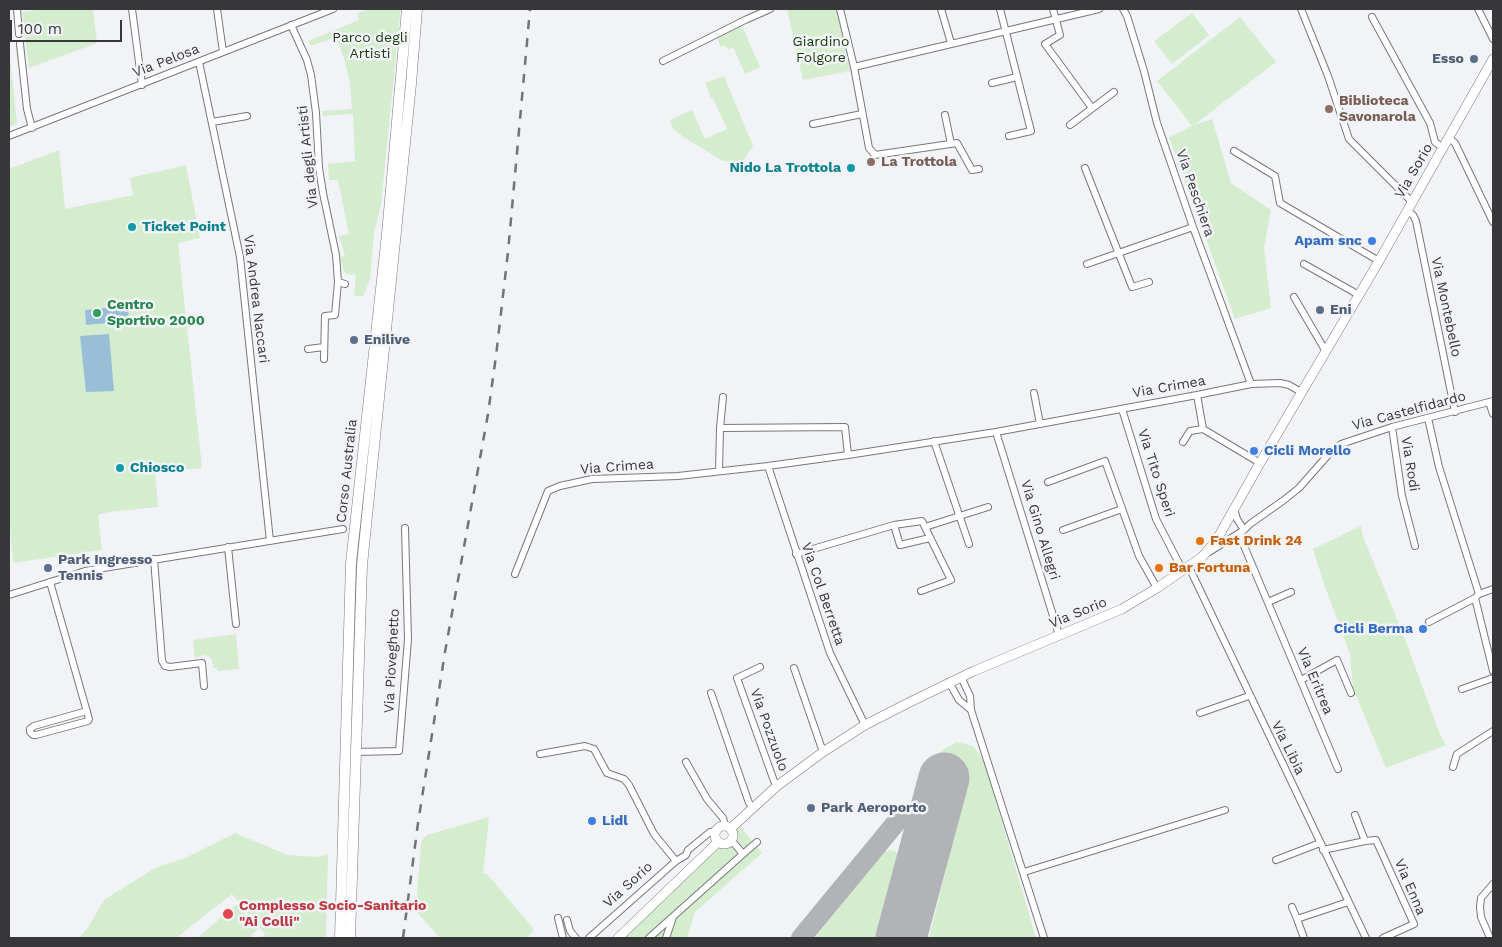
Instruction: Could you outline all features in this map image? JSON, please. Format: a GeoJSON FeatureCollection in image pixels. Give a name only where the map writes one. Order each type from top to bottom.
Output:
{"type":"FeatureCollection","features":[{"type":"Feature","properties":{"kind":"highway","name":"Corso Australia"},"geometry":{"type":"LineString","coordinates":[[340,938],[351,563],[387,234],[406,9]]}},
{"type":"Feature","properties":{"kind":"highway","name":"Corso Australia"},"geometry":{"type":"LineString","coordinates":[[350,938],[362,565],[417,9]]}},
{"type":"Feature","properties":{"kind":"main road","name":"Via Sorio"},"geometry":{"type":"LineString","coordinates":[[716,831],[718,828],[728,827],[778,786],[824,752],[866,725],[961,677],[1122,610],[1202,557],[1216,541],[1325,350],[1379,261],[1493,60]]}},
{"type":"Feature","properties":{"kind":"main road"},"geometry":{"type":"LineString","coordinates":[[718,842],[725,844],[732,841],[734,834],[728,827]]}},
{"type":"Feature","properties":{"kind":"main road"},"geometry":{"type":"LineString","coordinates":[[716,831],[715,835],[718,842]]}},
{"type":"Feature","properties":{"kind":"main road"},"geometry":{"type":"LineString","coordinates":[[618,938],[718,842]]}},
{"type":"Feature","properties":{"kind":"street"},"geometry":{"type":"LineString","coordinates":[[16,9],[19,34]]}},
{"type":"Feature","properties":{"kind":"street"},"geometry":{"type":"LineString","coordinates":[[132,9],[142,85]]}},
{"type":"Feature","properties":{"kind":"street"},"geometry":{"type":"LineString","coordinates":[[217,9],[223,52]]}},
{"type":"Feature","properties":{"kind":"street","name":"Via Pelosa"},"geometry":{"type":"LineString","coordinates":[[9,136],[333,9]]}},
{"type":"Feature","properties":{"kind":"street"},"geometry":{"type":"LineString","coordinates":[[663,61],[770,9]]}},
{"type":"Feature","properties":{"kind":"street"},"geometry":{"type":"LineString","coordinates":[[840,9],[854,67],[869,148],[875,155],[957,143],[972,170],[979,169]]}},
{"type":"Feature","properties":{"kind":"street"},"geometry":{"type":"LineString","coordinates":[[941,9],[950,44]]}},
{"type":"Feature","properties":{"kind":"street"},"geometry":{"type":"LineString","coordinates":[[1000,9],[1031,130],[1009,136]]}},
{"type":"Feature","properties":{"kind":"street"},"geometry":{"type":"LineString","coordinates":[[1053,9],[1060,35],[1045,44],[1092,108]]}},
{"type":"Feature","properties":{"kind":"street"},"geometry":{"type":"LineString","coordinates":[[854,67],[1099,9]]}},
{"type":"Feature","properties":{"kind":"street","name":"Via Peschiera"},"geometry":{"type":"LineString","coordinates":[[1123,9],[1127,16],[1144,71],[1157,123],[1251,384]]}},
{"type":"Feature","properties":{"kind":"street"},"geometry":{"type":"LineString","coordinates":[[1301,9],[1328,76],[1349,139],[1412,202]]}},
{"type":"Feature","properties":{"kind":"street"},"geometry":{"type":"LineString","coordinates":[[1478,9],[1493,39]]}},
{"type":"Feature","properties":{"kind":"street"},"geometry":{"type":"LineString","coordinates":[[1372,17],[1430,123],[1434,142],[1443,148]]}},
{"type":"Feature","properties":{"kind":"street","name":"Via degli Artisti"},"geometry":{"type":"LineString","coordinates":[[291,25],[311,75],[316,113],[319,168],[341,283],[335,315],[325,316],[324,348]]}},
{"type":"Feature","properties":{"kind":"street"},"geometry":{"type":"LineString","coordinates":[[20,44],[27,109],[32,128]]}},
{"type":"Feature","properties":{"kind":"street","name":"Via Andrea Naccari"},"geometry":{"type":"LineString","coordinates":[[199,62],[240,257],[270,541]]}},
{"type":"Feature","properties":{"kind":"street"},"geometry":{"type":"LineString","coordinates":[[992,83],[1017,77]]}},
{"type":"Feature","properties":{"kind":"street"},"geometry":{"type":"LineString","coordinates":[[1070,125],[1114,92]]}},
{"type":"Feature","properties":{"kind":"street"},"geometry":{"type":"LineString","coordinates":[[813,124],[862,114]]}},
{"type":"Feature","properties":{"kind":"street"},"geometry":{"type":"LineString","coordinates":[[945,115],[951,144]]}},
{"type":"Feature","properties":{"kind":"street"},"geometry":{"type":"LineString","coordinates":[[212,122],[247,116]]}},
{"type":"Feature","properties":{"kind":"street"},"geometry":{"type":"LineString","coordinates":[[1449,138],[1455,143],[1493,222]]}},
{"type":"Feature","properties":{"kind":"street"},"geometry":{"type":"LineString","coordinates":[[1234,151],[1275,176],[1280,203],[1379,261]]}},
{"type":"Feature","properties":{"kind":"street"},"geometry":{"type":"LineString","coordinates":[[1085,168],[1132,287],[1149,282]]}},
{"type":"Feature","properties":{"kind":"street","name":"Via Montebello"},"geometry":{"type":"LineString","coordinates":[[1407,211],[1413,215],[1416,221],[1455,412]]}},
{"type":"Feature","properties":{"kind":"street"},"geometry":{"type":"LineString","coordinates":[[1087,264],[1193,227]]}},
{"type":"Feature","properties":{"kind":"street"},"geometry":{"type":"LineString","coordinates":[[1304,264],[1358,295]]}},
{"type":"Feature","properties":{"kind":"street"},"geometry":{"type":"LineString","coordinates":[[1294,297],[1325,350]]}},
{"type":"Feature","properties":{"kind":"street"},"geometry":{"type":"LineString","coordinates":[[308,350],[324,348],[324,359]]}},
{"type":"Feature","properties":{"kind":"street","name":"Via Crimea"},"geometry":{"type":"LineString","coordinates":[[515,574],[548,491],[592,478],[678,476],[848,455],[996,432],[1251,384],[1280,383],[1301,392]]}},
{"type":"Feature","properties":{"kind":"street"},"geometry":{"type":"LineString","coordinates":[[1034,393],[1040,424]]}},
{"type":"Feature","properties":{"kind":"street"},"geometry":{"type":"LineString","coordinates":[[1197,395],[1202,429]]}},
{"type":"Feature","properties":{"kind":"street"},"geometry":{"type":"LineString","coordinates":[[718,471],[723,397]]}},
{"type":"Feature","properties":{"kind":"street"},"geometry":{"type":"LineString","coordinates":[[1491,402],[1493,414]]}},
{"type":"Feature","properties":{"kind":"street","name":"Via Castelfidardo"},"geometry":{"type":"LineString","coordinates":[[1202,557],[1241,532],[1299,488],[1328,455],[1341,444],[1392,428],[1491,402]]}},
{"type":"Feature","properties":{"kind":"street","name":"Via Tito Speri"},"geometry":{"type":"LineString","coordinates":[[1122,409],[1156,519],[1186,569]]}},
{"type":"Feature","properties":{"kind":"street"},"geometry":{"type":"LineString","coordinates":[[1428,418],[1439,467],[1491,649],[1488,654],[1493,671]]}},
{"type":"Feature","properties":{"kind":"street"},"geometry":{"type":"LineString","coordinates":[[720,428],[845,427],[848,455]]}},
{"type":"Feature","properties":{"kind":"street","name":"Via Rodi"},"geometry":{"type":"LineString","coordinates":[[1392,428],[1402,505],[1415,546]]}},
{"type":"Feature","properties":{"kind":"street"},"geometry":{"type":"LineString","coordinates":[[1183,442],[1190,431],[1202,429],[1260,463]]}},
{"type":"Feature","properties":{"kind":"street","name":"Via Gino Allegri"},"geometry":{"type":"LineString","coordinates":[[996,432],[1059,635]]}},
{"type":"Feature","properties":{"kind":"street"},"geometry":{"type":"LineString","coordinates":[[934,441],[969,544]]}},
{"type":"Feature","properties":{"kind":"street"},"geometry":{"type":"LineString","coordinates":[[1048,482],[1105,461],[1139,556],[1157,588]]}},
{"type":"Feature","properties":{"kind":"street","name":"Via Col Berretta"},"geometry":{"type":"LineString","coordinates":[[768,466],[830,653],[866,725]]}},
{"type":"Feature","properties":{"kind":"street"},"geometry":{"type":"LineString","coordinates":[[925,527],[988,507]]}},
{"type":"Feature","properties":{"kind":"street"},"geometry":{"type":"LineString","coordinates":[[1063,530],[1122,509]]}},
{"type":"Feature","properties":{"kind":"street"},"geometry":{"type":"LineString","coordinates":[[1234,509],[1241,532]]}},
{"type":"Feature","properties":{"kind":"street"},"geometry":{"type":"LineString","coordinates":[[796,554],[894,526],[922,521],[951,580],[921,591]]}},
{"type":"Feature","properties":{"kind":"street"},"geometry":{"type":"LineString","coordinates":[[894,526],[900,544],[930,538]]}},
{"type":"Feature","properties":{"kind":"street","name":"Via Pioveghetto"},"geometry":{"type":"LineString","coordinates":[[355,752],[399,751],[408,639],[405,528]]}},
{"type":"Feature","properties":{"kind":"street"},"geometry":{"type":"LineString","coordinates":[[9,595],[85,571],[343,529]]}},
{"type":"Feature","properties":{"kind":"street","name":"Via Eritrea"},"geometry":{"type":"LineString","coordinates":[[1241,532],[1268,602],[1338,769]]}},
{"type":"Feature","properties":{"kind":"street"},"geometry":{"type":"LineString","coordinates":[[228,547],[236,624]]}},
{"type":"Feature","properties":{"kind":"street"},"geometry":{"type":"LineString","coordinates":[[154,559],[162,661],[165,666],[170,667],[202,663],[204,686]]}},
{"type":"Feature","properties":{"kind":"street","name":"Via Libia"},"geometry":{"type":"LineString","coordinates":[[1186,569],[1366,938]]}},
{"type":"Feature","properties":{"kind":"street"},"geometry":{"type":"LineString","coordinates":[[50,582],[87,711],[89,718],[88,721],[36,735],[30,732],[30,729],[34,726],[87,711]]}},
{"type":"Feature","properties":{"kind":"street"},"geometry":{"type":"LineString","coordinates":[[1429,622],[1493,589]]}},
{"type":"Feature","properties":{"kind":"street"},"geometry":{"type":"LineString","coordinates":[[1268,602],[1291,592]]}},
{"type":"Feature","properties":{"kind":"street"},"geometry":{"type":"LineString","coordinates":[[1301,680],[1337,660],[1351,693]]}},
{"type":"Feature","properties":{"kind":"street","name":"Via Pozzuolo"},"geometry":{"type":"LineString","coordinates":[[760,667],[738,678],[774,782],[778,786]]}},
{"type":"Feature","properties":{"kind":"street"},"geometry":{"type":"LineString","coordinates":[[794,668],[824,752]]}},
{"type":"Feature","properties":{"kind":"street"},"geometry":{"type":"LineString","coordinates":[[961,677],[970,696],[971,710],[1044,938]]}},
{"type":"Feature","properties":{"kind":"street"},"geometry":{"type":"LineString","coordinates":[[1462,689],[1493,678]]}},
{"type":"Feature","properties":{"kind":"street"},"geometry":{"type":"LineString","coordinates":[[950,682],[959,700],[971,710]]}},
{"type":"Feature","properties":{"kind":"street"},"geometry":{"type":"LineString","coordinates":[[711,692],[749,803],[753,808]]}},
{"type":"Feature","properties":{"kind":"street"},"geometry":{"type":"LineString","coordinates":[[1200,713],[1249,696]]}},
{"type":"Feature","properties":{"kind":"street"},"geometry":{"type":"LineString","coordinates":[[1453,768],[1457,754],[1493,731]]}},
{"type":"Feature","properties":{"kind":"street"},"geometry":{"type":"LineString","coordinates":[[540,754],[585,746],[594,749],[607,774],[624,779],[630,785],[654,834],[676,861]]}},
{"type":"Feature","properties":{"kind":"street"},"geometry":{"type":"LineString","coordinates":[[686,762],[707,799],[724,818],[728,827]]}},
{"type":"Feature","properties":{"kind":"street"},"geometry":{"type":"LineString","coordinates":[[1024,872],[1225,810]]}},
{"type":"Feature","properties":{"kind":"street"},"geometry":{"type":"LineString","coordinates":[[1323,850],[1365,841],[1355,815]]}},
{"type":"Feature","properties":{"kind":"street","name":"Via Sorio"},"geometry":{"type":"LineString","coordinates":[[589,938],[686,854],[688,850],[710,832],[716,831]]}},
{"type":"Feature","properties":{"kind":"street","name":"Via Enna"},"geometry":{"type":"LineString","coordinates":[[1365,841],[1376,840],[1414,924],[1383,938]]}},
{"type":"Feature","properties":{"kind":"street"},"geometry":{"type":"LineString","coordinates":[[732,841],[743,854]]}},
{"type":"Feature","properties":{"kind":"street"},"geometry":{"type":"LineString","coordinates":[[649,938],[757,842]]}},
{"type":"Feature","properties":{"kind":"street"},"geometry":{"type":"LineString","coordinates":[[1276,860],[1320,843]]}},
{"type":"Feature","properties":{"kind":"street"},"geometry":{"type":"LineString","coordinates":[[686,854],[693,862],[694,867]]}},
{"type":"Feature","properties":{"kind":"street"},"geometry":{"type":"LineString","coordinates":[[1490,938],[1481,917],[1480,907],[1481,898],[1493,884]]}},
{"type":"Feature","properties":{"kind":"street"},"geometry":{"type":"LineString","coordinates":[[1297,919],[1348,902]]}},
{"type":"Feature","properties":{"kind":"street"},"geometry":{"type":"LineString","coordinates":[[1292,907],[1304,938]]}},
{"type":"Feature","properties":{"kind":"street"},"geometry":{"type":"LineString","coordinates":[[666,938],[673,916]]}},
{"type":"Feature","properties":{"kind":"street"},"geometry":{"type":"LineString","coordinates":[[558,918],[563,938]]}},
{"type":"Feature","properties":{"kind":"street"},"geometry":{"type":"LineString","coordinates":[[567,920],[570,931],[576,938]]}},
{"type":"Feature","properties":{"kind":"green space"},"geometry":{"type":"Polygon","coordinates":[[[47,9],[93,9],[97,43],[29,68],[22,12],[47,9]]]}},
{"type":"Feature","properties":{"kind":"green space","name":"Parco degli Artisti"},"geometry":{"type":"Polygon","coordinates":[[[371,9],[401,9],[381,205],[374,233],[370,279],[363,296],[354,296],[356,275],[347,274],[344,271],[340,257],[345,256],[339,236],[349,234],[338,180],[329,180],[328,167],[328,164],[355,161],[353,114],[323,116],[322,111],[352,109],[350,83],[345,61],[336,37],[311,46],[308,41],[359,20],[357,13],[371,9]]]}},
{"type":"Feature","properties":{"kind":"green space","name":"Giardino Folgore"},"geometry":{"type":"Polygon","coordinates":[[[787,9],[836,9],[850,71],[803,80],[787,9]]]}},
{"type":"Feature","properties":{"kind":"green space"},"geometry":{"type":"Polygon","coordinates":[[[1192,13],[1209,35],[1172,64],[1154,41],[1192,13]]]}},
{"type":"Feature","properties":{"kind":"green space"},"geometry":{"type":"Polygon","coordinates":[[[1240,17],[1276,62],[1194,125],[1212,119],[1231,183],[1271,210],[1264,248],[1271,308],[1235,319],[1169,137],[1192,126],[1157,81],[1240,17]]]}},
{"type":"Feature","properties":{"kind":"green space"},"geometry":{"type":"Polygon","coordinates":[[[742,26],[760,67],[745,74],[733,47],[728,50],[725,45],[721,47],[717,38],[742,26]]]}},
{"type":"Feature","properties":{"kind":"green space"},"geometry":{"type":"Polygon","coordinates":[[[9,48],[17,124],[9,127],[9,48]]]}},
{"type":"Feature","properties":{"kind":"green space"},"geometry":{"type":"Polygon","coordinates":[[[724,76],[753,146],[740,165],[721,160],[685,138],[672,128],[670,120],[692,110],[705,139],[727,129],[705,83],[724,76]]]}},
{"type":"Feature","properties":{"kind":"green space","name":"Centro Sportivo 2000"},"geometry":{"type":"Polygon","coordinates":[[[59,150],[65,209],[133,195],[130,178],[186,165],[200,238],[178,243],[202,468],[155,473],[158,507],[108,512],[98,515],[102,550],[13,563],[9,515],[9,169],[59,150]]]}},
{"type":"Feature","properties":{"kind":"green space"},"geometry":{"type":"Polygon","coordinates":[[[1361,526],[1363,537],[1402,631],[1439,732],[1446,745],[1386,768],[1353,688],[1350,654],[1313,549],[1361,526]]]}},
{"type":"Feature","properties":{"kind":"green space"},"geometry":{"type":"Polygon","coordinates":[[[236,634],[239,669],[217,671],[217,668],[213,668],[210,657],[205,655],[195,658],[193,640],[236,634]]]}},
{"type":"Feature","properties":{"kind":"green space"},"geometry":{"type":"Polygon","coordinates":[[[957,742],[973,746],[984,761],[1036,938],[929,938],[970,774],[962,772],[963,765],[936,759],[941,751],[957,742]]]}},
{"type":"Feature","properties":{"kind":"green space"},"geometry":{"type":"Polygon","coordinates":[[[489,817],[483,874],[487,874],[533,928],[533,932],[526,938],[440,938],[416,911],[421,841],[427,835],[489,817]]]}},
{"type":"Feature","properties":{"kind":"green space"},"geometry":{"type":"Polygon","coordinates":[[[741,827],[762,853],[695,912],[687,938],[617,938],[714,849],[741,827]]]}},
{"type":"Feature","properties":{"kind":"green space"},"geometry":{"type":"Polygon","coordinates":[[[235,833],[288,855],[318,857],[328,854],[326,938],[261,938],[265,934],[232,894],[176,938],[78,938],[87,929],[104,900],[155,868],[185,858],[235,833]]]}},
{"type":"Feature","properties":{"kind":"green space"},"geometry":{"type":"Polygon","coordinates":[[[895,851],[900,857],[899,865],[879,938],[815,938],[883,852],[895,851]]]}},
{"type":"Feature","properties":{"kind":"green space"},"geometry":{"type":"Polygon","coordinates":[[[237,904],[259,928],[249,938],[197,938],[237,904]]]}},
{"type":"Feature","properties":{"kind":"water"},"geometry":{"type":"Polygon","coordinates":[[[128,306],[129,321],[86,325],[85,310],[128,306]]]}},
{"type":"Feature","properties":{"kind":"water"},"geometry":{"type":"Polygon","coordinates":[[[109,334],[114,391],[86,392],[80,336],[109,334]]]}},
{"type":"Feature","properties":{"kind":"taxiway"},"geometry":{"type":"LineString","coordinates":[[801,938],[899,819],[906,813],[916,813],[922,818],[927,824],[929,834]]}},
{"type":"Feature","properties":{"kind":"runway"},"geometry":{"type":"LineString","coordinates":[[901,938],[944,778]]}},
{"type":"Feature","properties":{"kind":"railway"},"geometry":{"type":"LineString","coordinates":[[403,938],[418,823],[445,652],[488,414],[496,356],[508,252],[530,9]]}},
{"type":"Feature","properties":{"kind":"place","name":"Esso"},"geometry":{"type":"Point","coordinates":[1474,59]}},
{"type":"Feature","properties":{"kind":"place","name":"Biblioteca Savonarola"},"geometry":{"type":"Point","coordinates":[1329,109]}},
{"type":"Feature","properties":{"kind":"place","name":"La Trottola"},"geometry":{"type":"Point","coordinates":[871,162]}},
{"type":"Feature","properties":{"kind":"place","name":"Nido La Trottola"},"geometry":{"type":"Point","coordinates":[851,168]}},
{"type":"Feature","properties":{"kind":"place","name":"Ticket Point"},"geometry":{"type":"Point","coordinates":[132,227]}},
{"type":"Feature","properties":{"kind":"place","name":"Apam snc"},"geometry":{"type":"Point","coordinates":[1372,241]}},
{"type":"Feature","properties":{"kind":"place","name":"Eni"},"geometry":{"type":"Point","coordinates":[1320,310]}},
{"type":"Feature","properties":{"kind":"place","name":"Centro Sportivo 2000"},"geometry":{"type":"Point","coordinates":[97,313]}},
{"type":"Feature","properties":{"kind":"place","name":"Enilive"},"geometry":{"type":"Point","coordinates":[354,340]}},
{"type":"Feature","properties":{"kind":"place","name":"Cicli Morello"},"geometry":{"type":"Point","coordinates":[1254,451]}},
{"type":"Feature","properties":{"kind":"place","name":"Chiosco"},"geometry":{"type":"Point","coordinates":[120,468]}},
{"type":"Feature","properties":{"kind":"place","name":"Fast Drink 24"},"geometry":{"type":"Point","coordinates":[1200,541]}},
{"type":"Feature","properties":{"kind":"place","name":"Park Ingresso Tennis"},"geometry":{"type":"Point","coordinates":[48,568]}},
{"type":"Feature","properties":{"kind":"place","name":"Bar Fortuna"},"geometry":{"type":"Point","coordinates":[1159,568]}},
{"type":"Feature","properties":{"kind":"place","name":"Cicli Berma"},"geometry":{"type":"Point","coordinates":[1423,629]}},
{"type":"Feature","properties":{"kind":"place","name":"Park Aeroporto"},"geometry":{"type":"Point","coordinates":[811,808]}},
{"type":"Feature","properties":{"kind":"place","name":"Lidl"},"geometry":{"type":"Point","coordinates":[592,821]}},
{"type":"Feature","properties":{"kind":"place","name":"Complesso Socio-Sanitario \"Ai Colli\""},"geometry":{"type":"Point","coordinates":[228,914]}}]}
